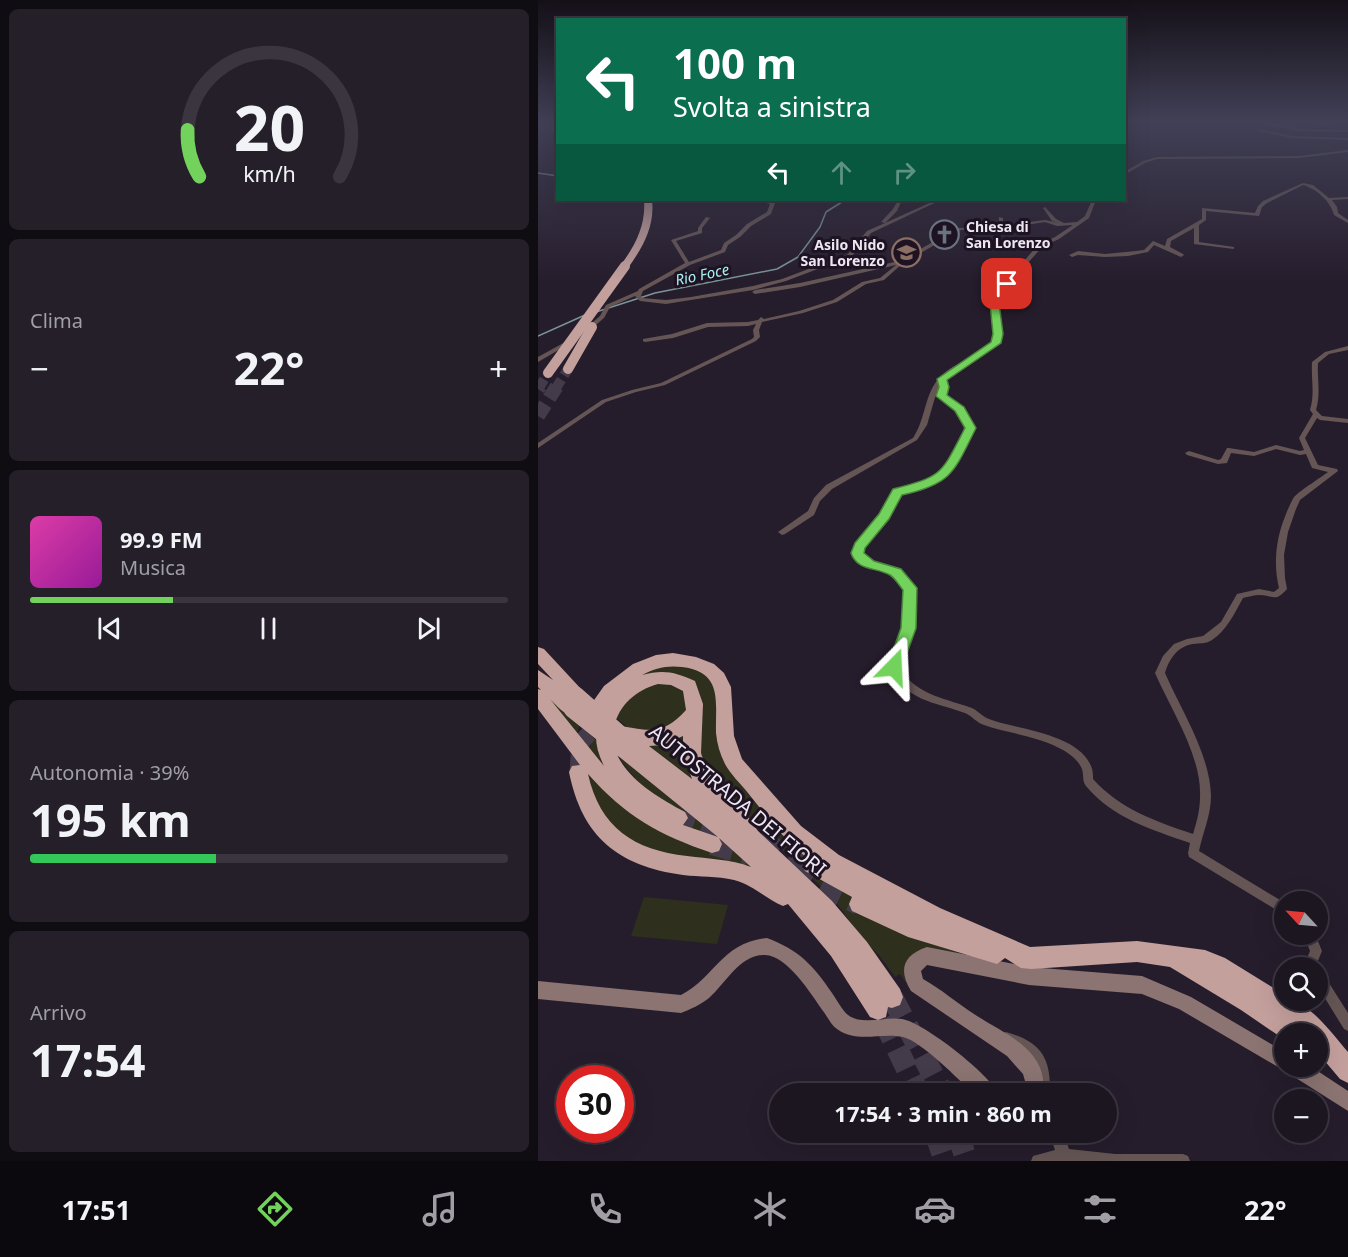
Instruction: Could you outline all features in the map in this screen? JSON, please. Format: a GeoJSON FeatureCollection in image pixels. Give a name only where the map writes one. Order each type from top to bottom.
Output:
{"type":"FeatureCollection","features":[{"type":"Feature","properties":{"kind":"highway"},"geometry":{"type":"LineString","coordinates":[[548,373],[628,266],[645,231],[649,214],[648,201]]}},
{"type":"Feature","properties":{"kind":"highway"},"geometry":{"type":"LineString","coordinates":[[568,369],[652,226],[653,201]]}},
{"type":"Feature","properties":{"kind":"highway","name":"AUTOSTRADA DEI FIORI"},"geometry":{"type":"LineString","coordinates":[[538,652],[574,702],[595,728],[620,740],[751,837],[820,899],[860,949],[885,1003],[852,967],[813,917],[743,847],[620,740],[574,702],[538,677]]}},
{"type":"Feature","properties":{"kind":"highway"},"geometry":{"type":"LineString","coordinates":[[595,728],[588,721],[602,699],[619,681],[639,669],[662,661],[682,660],[709,670],[724,688],[726,702],[724,735],[734,763],[779,817],[808,846],[924,912],[963,931],[1031,958]]}},
{"type":"Feature","properties":{"kind":"highway"},"geometry":{"type":"LineString","coordinates":[[678,818],[644,798],[614,767],[604,744],[605,725],[610,711],[621,696],[635,685],[652,678],[669,677],[689,686],[694,699],[691,752],[699,773],[736,815],[751,837]]}},
{"type":"Feature","properties":{"kind":"highway"},"geometry":{"type":"LineString","coordinates":[[538,696],[598,774],[624,801],[665,827],[712,844]]}},
{"type":"Feature","properties":{"kind":"highway"},"geometry":{"type":"LineString","coordinates":[[620,740],[660,738],[675,732],[693,714]]}},
{"type":"Feature","properties":{"kind":"highway"},"geometry":{"type":"LineString","coordinates":[[578,772],[580,786],[589,811],[608,835],[621,844],[648,858],[665,863],[722,868],[754,877],[813,917]]}},
{"type":"Feature","properties":{"kind":"highway"},"geometry":{"type":"LineString","coordinates":[[812,864],[963,944]]}},
{"type":"Feature","properties":{"kind":"highway"},"geometry":{"type":"LineString","coordinates":[[859,904],[908,926],[991,952],[1051,959],[1142,951],[1193,958],[1217,966],[1296,1014],[1305,1023]]}},
{"type":"Feature","properties":{"kind":"highway"},"geometry":{"type":"LineString","coordinates":[[1174,957],[1280,1023]]}},
{"type":"Feature","properties":{"kind":"highway"},"geometry":{"type":"LineString","coordinates":[[1328,1048],[1348,1073]]}},
{"type":"Feature","properties":{"kind":"highway"},"geometry":{"type":"LineString","coordinates":[[1328,1058],[1348,1073]]}},
{"type":"Feature","properties":{"kind":"main road"},"geometry":{"type":"LineString","coordinates":[[538,990],[681,1004],[696,998],[711,986],[734,959],[747,950],[761,946],[787,954],[800,965],[841,1021],[851,1028],[868,1031],[906,1028],[936,1049],[976,1083]]}},
{"type":"Feature","properties":{"kind":"main road"},"geometry":{"type":"LineString","coordinates":[[1035,1083],[1030,1065],[996,1037],[969,1022],[917,985],[912,975],[914,964],[918,960],[927,956],[1029,976],[1142,985],[1185,1003],[1274,1056]]}},
{"type":"Feature","properties":{"kind":"main road"},"geometry":{"type":"LineString","coordinates":[[1309,1077],[1348,1102]]}},
{"type":"Feature","properties":{"kind":"street"},"geometry":{"type":"LineString","coordinates":[[1167,248],[1169,240],[1204,220],[1204,209],[1257,215],[1265,202],[1303,184],[1311,186],[1328,198],[1335,207],[1336,214],[1348,222]]}},
{"type":"Feature","properties":{"kind":"street"},"geometry":{"type":"LineString","coordinates":[[1328,198],[1348,198]]}},
{"type":"Feature","properties":{"kind":"street"},"geometry":{"type":"LineString","coordinates":[[538,360],[592,326],[602,317],[608,306],[639,295],[688,264],[722,250],[749,225],[769,213],[773,203],[761,201]]}},
{"type":"Feature","properties":{"kind":"street"},"geometry":{"type":"LineString","coordinates":[[879,226],[895,210],[900,201]]}},
{"type":"Feature","properties":{"kind":"street"},"geometry":{"type":"LineString","coordinates":[[639,295],[666,302],[701,298],[784,280],[850,255],[868,232],[937,201]]}},
{"type":"Feature","properties":{"kind":"street"},"geometry":{"type":"LineString","coordinates":[[782,531],[811,513],[817,500],[829,487],[915,439],[923,426],[932,391],[942,379],[996,343],[998,334],[994,303],[1007,284],[1040,246],[1087,217],[1094,201]]}},
{"type":"Feature","properties":{"kind":"street"},"geometry":{"type":"LineString","coordinates":[[1045,208],[1054,220],[1063,224]]}},
{"type":"Feature","properties":{"kind":"street"},"geometry":{"type":"LineString","coordinates":[[688,264],[673,240],[700,232],[700,228],[708,218]]}},
{"type":"Feature","properties":{"kind":"street"},"geometry":{"type":"LineString","coordinates":[[645,340],[673,336],[707,326],[748,324],[835,301],[864,283],[882,279],[901,262],[960,229],[982,228],[1001,222],[1001,218]]}},
{"type":"Feature","properties":{"kind":"street"},"geometry":{"type":"LineString","coordinates":[[1032,223],[1078,222]]}},
{"type":"Feature","properties":{"kind":"street"},"geometry":{"type":"LineString","coordinates":[[1197,224],[1196,243],[1221,244],[1232,248]]}},
{"type":"Feature","properties":{"kind":"street"},"geometry":{"type":"LineString","coordinates":[[1072,255],[1078,253],[1122,256],[1130,252],[1146,251],[1153,243],[1181,255]]}},
{"type":"Feature","properties":{"kind":"street"},"geometry":{"type":"LineString","coordinates":[[734,290],[736,292],[763,292],[901,262]]}},
{"type":"Feature","properties":{"kind":"street"},"geometry":{"type":"LineString","coordinates":[[538,446],[604,401],[663,384],[754,340],[757,338],[756,330],[761,319]]}},
{"type":"Feature","properties":{"kind":"street"},"geometry":{"type":"LineString","coordinates":[[1274,902],[1193,853],[1207,802],[1206,786],[1199,759],[1160,673],[1162,665],[1176,647],[1186,642],[1205,640],[1217,627],[1224,624],[1240,596],[1259,592],[1276,595],[1281,592],[1283,588],[1277,572],[1284,535],[1293,506],[1297,499],[1334,471],[1315,466],[1302,438],[1315,415],[1313,410],[1317,397],[1314,377],[1315,362],[1327,353],[1348,348]]}},
{"type":"Feature","properties":{"kind":"street"},"geometry":{"type":"LineString","coordinates":[[942,379],[944,387],[941,396],[960,409],[969,424],[970,428],[963,444],[950,467],[937,480],[894,495],[884,516],[859,546],[857,553],[869,565],[896,572],[910,588],[908,628],[894,667],[896,673],[911,688],[932,699],[957,709],[966,709],[989,723],[1034,733],[1073,752],[1086,761],[1089,769],[1088,781],[1102,796],[1139,820],[1196,840]]}},
{"type":"Feature","properties":{"kind":"street"},"geometry":{"type":"LineString","coordinates":[[1315,415],[1330,421],[1348,421]]}},
{"type":"Feature","properties":{"kind":"street"},"geometry":{"type":"LineString","coordinates":[[1189,453],[1218,462],[1224,461],[1229,450],[1234,449],[1254,454],[1276,447],[1300,453],[1308,451]]}},
{"type":"Feature","properties":{"kind":"street"},"geometry":{"type":"LineString","coordinates":[[1328,992],[1348,1025]]}},
{"type":"Feature","properties":{"kind":"street"},"geometry":{"type":"LineString","coordinates":[[996,1037],[1022,1042],[1033,1051],[1043,1071],[1043,1083]]}},
{"type":"Feature","properties":{"kind":"street"},"geometry":{"type":"LineString","coordinates":[[1060,1143],[1064,1155]]}},
{"type":"Feature","properties":{"kind":"street"},"geometry":{"type":"LineString","coordinates":[[1038,1161],[1064,1155],[1115,1161],[1183,1161]]}},
{"type":"Feature","properties":{"kind":"green space"},"geometry":{"type":"Polygon","coordinates":[[[693,665],[718,683],[720,739],[860,897],[908,935],[994,965],[939,953],[908,982],[906,983],[900,974],[895,977],[879,955],[864,941],[832,897],[716,788],[706,775],[683,677],[607,697],[648,667],[693,665]]]}},
{"type":"Feature","properties":{"kind":"green space"},"geometry":{"type":"Polygon","coordinates":[[[665,682],[684,692],[687,713],[659,735],[627,727],[613,715],[642,686],[665,682]]]}},
{"type":"Feature","properties":{"kind":"green space"},"geometry":{"type":"Polygon","coordinates":[[[538,687],[580,724],[577,733],[586,733],[587,730],[598,739],[645,791],[615,753],[673,798],[760,873],[683,861],[615,835],[571,773],[572,750],[636,805],[538,690],[538,687]]]}},
{"type":"Feature","properties":{"kind":"green space"},"geometry":{"type":"Polygon","coordinates":[[[683,730],[705,790],[642,742],[683,730]]]}},
{"type":"Feature","properties":{"kind":"green space"},"geometry":{"type":"Polygon","coordinates":[[[644,897],[728,905],[717,944],[631,936],[644,897]]]}},
{"type":"Feature","properties":{"kind":"waterway"},"geometry":{"type":"LineString","coordinates":[[546,174],[556,176]]}},
{"type":"Feature","properties":{"kind":"waterway","name":"Rio Foce"},"geometry":{"type":"LineString","coordinates":[[596,312],[655,293],[777,269],[798,257],[820,227],[826,212],[843,201]]}},
{"type":"Feature","properties":{"kind":"waterway","name":"Rio Foce"},"geometry":{"type":"LineString","coordinates":[[538,336],[585,315]]}},
{"type":"Feature","properties":{"kind":"tunnel"},"geometry":{"type":"LineString","coordinates":[[556,388],[568,369]]}},
{"type":"Feature","properties":{"kind":"tunnel"},"geometry":{"type":"LineString","coordinates":[[539,388],[548,373]]}},
{"type":"Feature","properties":{"kind":"tunnel"},"geometry":{"type":"LineString","coordinates":[[538,416],[557,386]]}},
{"type":"Feature","properties":{"kind":"tunnel"},"geometry":{"type":"LineString","coordinates":[[578,772],[580,743],[595,728]]}},
{"type":"Feature","properties":{"kind":"tunnel"},"geometry":{"type":"LineString","coordinates":[[678,818],[727,835],[724,834]]}},
{"type":"Feature","properties":{"kind":"tunnel"},"geometry":{"type":"LineString","coordinates":[[712,844],[749,855]]}},
{"type":"Feature","properties":{"kind":"tunnel"},"geometry":{"type":"LineString","coordinates":[[758,844],[792,854],[812,864]]}},
{"type":"Feature","properties":{"kind":"tunnel"},"geometry":{"type":"LineString","coordinates":[[791,872],[859,904]]}},
{"type":"Feature","properties":{"kind":"tunnel"},"geometry":{"type":"LineString","coordinates":[[892,997],[937,1083]]}},
{"type":"Feature","properties":{"kind":"tunnel"},"geometry":{"type":"LineString","coordinates":[[883,1019],[914,1083]]}},
{"type":"Feature","properties":{"kind":"tunnel"},"geometry":{"type":"LineString","coordinates":[[939,1143],[945,1161]]}},
{"type":"Feature","properties":{"kind":"tunnel"},"geometry":{"type":"LineString","coordinates":[[961,1143],[967,1161]]}},
{"type":"Feature","properties":{"kind":"place","name":"Chiesa di San Lorenzo"},"geometry":{"type":"Point","coordinates":[945,234]}},
{"type":"Feature","properties":{"kind":"place","name":"Asilo Nido San Lorenzo"},"geometry":{"type":"Point","coordinates":[906,252]}},
{"type":"Feature","properties":{"kind":"route"},"geometry":{"type":"LineString","coordinates":[[894,667],[908,628],[910,588],[896,572],[869,565],[863,561],[857,553],[859,546],[884,516],[897,492],[921,487],[937,480],[946,473],[963,444],[970,428],[969,424],[960,409],[941,396],[944,387],[942,379],[950,371],[996,343],[998,334],[994,303],[1001,296],[1007,284]]}}]}
